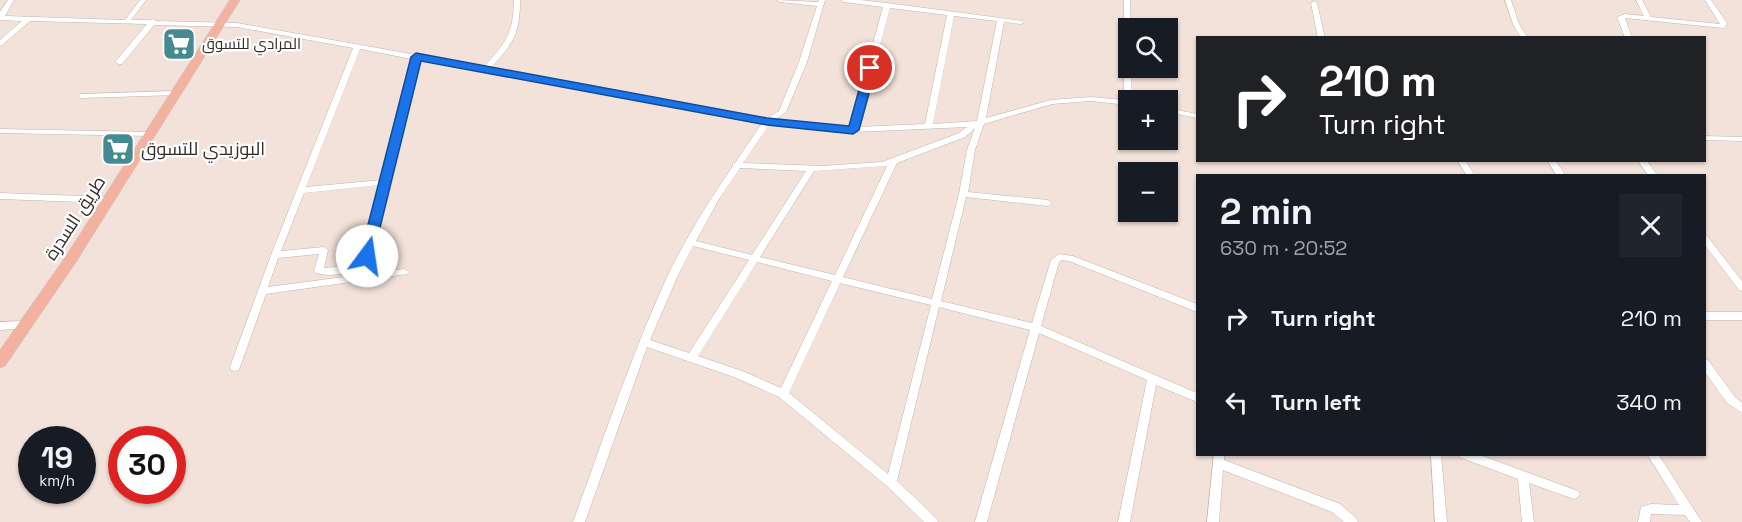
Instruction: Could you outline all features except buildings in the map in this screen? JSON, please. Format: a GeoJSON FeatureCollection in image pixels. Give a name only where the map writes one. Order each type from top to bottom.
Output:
{"type":"FeatureCollection","features":[{"type":"Feature","properties":{"kind":"main road","name":"طريق السدرة"},"geometry":{"type":"LineString","coordinates":[[0,362],[109,200],[235,0]]}},
{"type":"Feature","properties":{"kind":"street"},"geometry":{"type":"LineString","coordinates":[[11,0],[0,18],[220,23],[767,122],[853,130],[978,123],[1059,101],[1118,102]]}},
{"type":"Feature","properties":{"kind":"street"},"geometry":{"type":"LineString","coordinates":[[127,21],[144,0]]}},
{"type":"Feature","properties":{"kind":"street"},"geometry":{"type":"LineString","coordinates":[[486,70],[514,34],[517,25],[517,0]]}},
{"type":"Feature","properties":{"kind":"street"},"geometry":{"type":"LineString","coordinates":[[579,522],[644,342],[674,275],[715,198],[736,165],[767,122],[782,112],[803,62],[821,2],[780,0]]}},
{"type":"Feature","properties":{"kind":"street"},"geometry":{"type":"LineString","coordinates":[[844,0],[1021,22]]}},
{"type":"Feature","properties":{"kind":"street"},"geometry":{"type":"LineString","coordinates":[[1128,0],[1128,90]]}},
{"type":"Feature","properties":{"kind":"street"},"geometry":{"type":"LineString","coordinates":[[1508,0],[1516,24],[1524,36]]}},
{"type":"Feature","properties":{"kind":"street"},"geometry":{"type":"LineString","coordinates":[[1639,0],[1648,18]]}},
{"type":"Feature","properties":{"kind":"street"},"geometry":{"type":"LineString","coordinates":[[1628,36],[1620,17],[1723,26],[1724,23],[1708,0]]}},
{"type":"Feature","properties":{"kind":"street"},"geometry":{"type":"LineString","coordinates":[[1314,3],[1322,36]]}},
{"type":"Feature","properties":{"kind":"street"},"geometry":{"type":"LineString","coordinates":[[853,130],[887,5]]}},
{"type":"Feature","properties":{"kind":"street"},"geometry":{"type":"LineString","coordinates":[[928,127],[951,14]]}},
{"type":"Feature","properties":{"kind":"street"},"geometry":{"type":"LineString","coordinates":[[0,44],[28,19]]}},
{"type":"Feature","properties":{"kind":"street"},"geometry":{"type":"LineString","coordinates":[[891,483],[963,194],[1001,20]]}},
{"type":"Feature","properties":{"kind":"street"},"geometry":{"type":"LineString","coordinates":[[119,62],[153,21]]}},
{"type":"Feature","properties":{"kind":"street"},"geometry":{"type":"LineString","coordinates":[[235,367],[275,255],[357,47]]}},
{"type":"Feature","properties":{"kind":"street"},"geometry":{"type":"LineString","coordinates":[[275,255],[324,250],[319,271],[347,270],[358,265],[367,256],[416,57]]}},
{"type":"Feature","properties":{"kind":"street"},"geometry":{"type":"LineString","coordinates":[[81,96],[175,93]]}},
{"type":"Feature","properties":{"kind":"street"},"geometry":{"type":"LineString","coordinates":[[1178,112],[1196,116]]}},
{"type":"Feature","properties":{"kind":"street"},"geometry":{"type":"LineString","coordinates":[[736,165],[811,169],[852,168],[893,163],[962,135],[978,123]]}},
{"type":"Feature","properties":{"kind":"street"},"geometry":{"type":"LineString","coordinates":[[0,131],[150,134]]}},
{"type":"Feature","properties":{"kind":"street"},"geometry":{"type":"LineString","coordinates":[[1706,138],[1742,139]]}},
{"type":"Feature","properties":{"kind":"street"},"geometry":{"type":"LineString","coordinates":[[1643,162],[1652,174]]}},
{"type":"Feature","properties":{"kind":"street"},"geometry":{"type":"LineString","coordinates":[[783,394],[893,163]]}},
{"type":"Feature","properties":{"kind":"street"},"geometry":{"type":"LineString","coordinates":[[692,357],[811,169]]}},
{"type":"Feature","properties":{"kind":"street"},"geometry":{"type":"LineString","coordinates":[[302,190],[386,182]]}},
{"type":"Feature","properties":{"kind":"street"},"geometry":{"type":"LineString","coordinates":[[963,194],[1048,203]]}},
{"type":"Feature","properties":{"kind":"street"},"geometry":{"type":"LineString","coordinates":[[0,196],[109,200]]}},
{"type":"Feature","properties":{"kind":"street"},"geometry":{"type":"LineString","coordinates":[[1706,241],[1742,288]]}},
{"type":"Feature","properties":{"kind":"street"},"geometry":{"type":"LineString","coordinates":[[692,243],[1037,328],[1196,398]]}},
{"type":"Feature","properties":{"kind":"street"},"geometry":{"type":"LineString","coordinates":[[981,522],[1053,264],[1059,257],[1070,258],[1196,308]]}},
{"type":"Feature","properties":{"kind":"street"},"geometry":{"type":"LineString","coordinates":[[264,291],[404,272]]}},
{"type":"Feature","properties":{"kind":"street"},"geometry":{"type":"LineString","coordinates":[[1706,316],[1742,316]]}},
{"type":"Feature","properties":{"kind":"street"},"geometry":{"type":"LineString","coordinates":[[0,326],[24,325]]}},
{"type":"Feature","properties":{"kind":"street"},"geometry":{"type":"LineString","coordinates":[[644,342],[692,357],[783,394],[891,483],[932,522]]}},
{"type":"Feature","properties":{"kind":"street"},"geometry":{"type":"LineString","coordinates":[[1706,366],[1731,400],[1742,409]]}},
{"type":"Feature","properties":{"kind":"street"},"geometry":{"type":"LineString","coordinates":[[1124,522],[1152,380]]}},
{"type":"Feature","properties":{"kind":"street"},"geometry":{"type":"LineString","coordinates":[[1436,456],[1441,522]]}},
{"type":"Feature","properties":{"kind":"street"},"geometry":{"type":"LineString","coordinates":[[1469,456],[1574,494]]}},
{"type":"Feature","properties":{"kind":"street"},"geometry":{"type":"LineString","coordinates":[[1653,456],[1696,522]]}},
{"type":"Feature","properties":{"kind":"street"},"geometry":{"type":"LineString","coordinates":[[1213,522],[1219,459],[1336,508],[1352,522]]}},
{"type":"Feature","properties":{"kind":"street"},"geometry":{"type":"LineString","coordinates":[[1523,475],[1528,522]]}},
{"type":"Feature","properties":{"kind":"street"},"geometry":{"type":"LineString","coordinates":[[1644,522],[1645,511],[1651,509],[1688,510]]}},
{"type":"Feature","properties":{"kind":"place","name":"المرادي للتسوق"},"geometry":{"type":"Point","coordinates":[179,44]}},
{"type":"Feature","properties":{"kind":"place","name":"البوزيدي للتسوق"},"geometry":{"type":"Point","coordinates":[118,149]}},
{"type":"Feature","properties":{"kind":"route"},"geometry":{"type":"LineString","coordinates":[[367,256],[416,57],[746,116],[767,122],[853,130],[870,68]]}}]}
